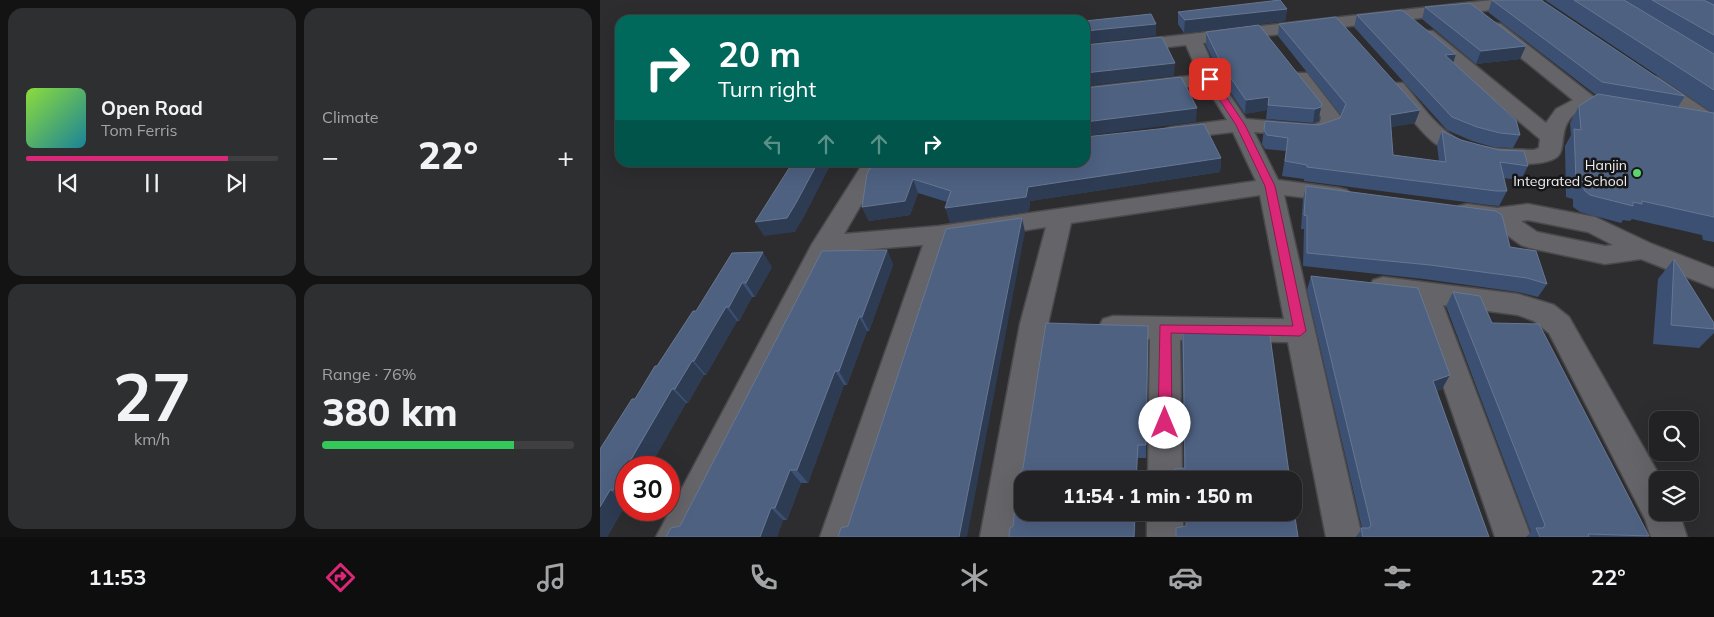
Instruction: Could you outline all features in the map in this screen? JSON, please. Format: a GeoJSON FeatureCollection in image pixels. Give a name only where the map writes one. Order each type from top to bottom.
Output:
{"type":"FeatureCollection","features":[{"type":"Feature","properties":{"kind":"street"},"geometry":{"type":"LineString","coordinates":[[1090,50],[1192,38],[1276,47],[1337,21],[1533,0],[1548,11]]}},
{"type":"Feature","properties":{"kind":"street"},"geometry":{"type":"LineString","coordinates":[[1469,7],[1588,102]]}},
{"type":"Feature","properties":{"kind":"street"},"geometry":{"type":"LineString","coordinates":[[1402,14],[1549,136]]}},
{"type":"Feature","properties":{"kind":"street"},"geometry":{"type":"LineString","coordinates":[[1337,21],[1356,43]]}},
{"type":"Feature","properties":{"kind":"street"},"geometry":{"type":"LineString","coordinates":[[1192,38],[1210,79],[1240,125],[1270,186],[1344,537]]}},
{"type":"Feature","properties":{"kind":"street"},"geometry":{"type":"LineString","coordinates":[[1153,136],[1240,125],[1315,131],[1329,126],[1331,117],[1276,47]]}},
{"type":"Feature","properties":{"kind":"street"},"geometry":{"type":"LineString","coordinates":[[1382,71],[1439,136],[1453,145],[1484,154],[1536,157],[1550,152],[1549,136],[1561,115],[1575,106],[1588,102],[1636,110]]}},
{"type":"Feature","properties":{"kind":"street"},"geometry":{"type":"LineString","coordinates":[[1639,73],[1713,124]]}},
{"type":"Feature","properties":{"kind":"street"},"geometry":{"type":"LineString","coordinates":[[1090,93],[1210,79]]}},
{"type":"Feature","properties":{"kind":"street"},"geometry":{"type":"LineString","coordinates":[[1665,115],[1713,124]]}},
{"type":"Feature","properties":{"kind":"street"},"geometry":{"type":"LineString","coordinates":[[674,537],[825,244],[882,167]]}},
{"type":"Feature","properties":{"kind":"street"},"geometry":{"type":"LineString","coordinates":[[825,244],[939,235],[1270,186],[1359,197]]}},
{"type":"Feature","properties":{"kind":"street"},"geometry":{"type":"LineString","coordinates":[[1448,209],[1497,216],[1530,239],[1605,255],[1643,250],[1714,278]]}},
{"type":"Feature","properties":{"kind":"street"},"geometry":{"type":"LineString","coordinates":[[998,537],[1048,324],[1061,216]]}},
{"type":"Feature","properties":{"kind":"street"},"geometry":{"type":"LineString","coordinates":[[838,537],[939,235]]}},
{"type":"Feature","properties":{"kind":"street"},"geometry":{"type":"LineString","coordinates":[[1290,277],[1319,280]]}},
{"type":"Feature","properties":{"kind":"street"},"geometry":{"type":"LineString","coordinates":[[1357,284],[1424,291],[1518,305],[1544,313],[1559,325],[1649,490]]}},
{"type":"Feature","properties":{"kind":"street"},"geometry":{"type":"LineString","coordinates":[[1424,291],[1513,537]]}},
{"type":"Feature","properties":{"kind":"street"},"geometry":{"type":"LineString","coordinates":[[1090,326],[1300,331]]}},
{"type":"Feature","properties":{"kind":"street"},"geometry":{"type":"LineString","coordinates":[[1165,328],[1165,471]]}},
{"type":"Feature","properties":{"kind":"street"},"geometry":{"type":"LineString","coordinates":[[1165,521],[1165,537]]}},
{"type":"Feature","properties":{"kind":"street"},"geometry":{"type":"LineString","coordinates":[[1664,521],[1669,537]]}},
{"type":"Feature","properties":{"kind":"building"},"geometry":{"type":"Polygon","coordinates":[[[1280,0],[1287,9],[1185,20],[1178,12],[1280,0]]]}},
{"type":"Feature","properties":{"kind":"building"},"geometry":{"type":"Polygon","coordinates":[[[1492,0],[1541,0],[1685,96],[1602,82],[1492,0]]]}},
{"type":"Feature","properties":{"kind":"building"},"geometry":{"type":"Polygon","coordinates":[[[1574,0],[1624,0],[1714,54],[1714,90],[1574,0]]]}},
{"type":"Feature","properties":{"kind":"building"},"geometry":{"type":"Polygon","coordinates":[[[1652,0],[1703,0],[1714,5],[1714,35],[1652,0]]]}},
{"type":"Feature","properties":{"kind":"building"},"geometry":{"type":"Polygon","coordinates":[[[1470,3],[1526,46],[1481,51],[1425,7],[1470,3]]]}},
{"type":"Feature","properties":{"kind":"building"},"geometry":{"type":"Polygon","coordinates":[[[1402,10],[1456,54],[1445,55],[1516,120],[1520,135],[1500,133],[1477,127],[1452,117],[1357,15],[1402,10]]]}},
{"type":"Feature","properties":{"kind":"building"},"geometry":{"type":"Polygon","coordinates":[[[1151,14],[1156,24],[1090,31],[1090,20],[1151,14]]]}},
{"type":"Feature","properties":{"kind":"building"},"geometry":{"type":"Polygon","coordinates":[[[1336,17],[1420,110],[1390,115],[1393,155],[1446,162],[1442,131],[1461,140],[1499,150],[1524,151],[1528,166],[1500,162],[1507,191],[1307,167],[1307,165],[1285,161],[1288,138],[1267,135],[1264,130],[1265,121],[1319,125],[1340,118],[1346,104],[1279,24],[1336,17]]]}},
{"type":"Feature","properties":{"kind":"building"},"geometry":{"type":"Polygon","coordinates":[[[1259,25],[1322,104],[1321,107],[1315,109],[1268,105],[1269,97],[1246,100],[1222,65],[1206,32],[1259,25]]]}},
{"type":"Feature","properties":{"kind":"building"},"geometry":{"type":"Polygon","coordinates":[[[1162,37],[1175,63],[1090,72],[1090,44],[1162,37]]]}},
{"type":"Feature","properties":{"kind":"building"},"geometry":{"type":"Polygon","coordinates":[[[1181,77],[1197,108],[1090,121],[1090,87],[1181,77]]]}},
{"type":"Feature","properties":{"kind":"building","name":"Hanjin Integrated School"},"geometry":{"type":"Polygon","coordinates":[[[1598,94],[1714,113],[1714,217],[1642,201],[1642,204],[1633,202],[1633,206],[1590,195],[1584,190],[1584,182],[1576,180],[1574,129],[1581,130],[1579,106],[1598,94]]]}},
{"type":"Feature","properties":{"kind":"building"},"geometry":{"type":"Polygon","coordinates":[[[1204,124],[1221,158],[1028,187],[1026,197],[945,208],[951,191],[913,179],[905,201],[862,207],[867,174],[870,168],[1090,167],[1090,136],[1204,124]]]}},
{"type":"Feature","properties":{"kind":"building"},"geometry":{"type":"Polygon","coordinates":[[[790,167],[815,167],[787,218],[755,222],[790,167]]]}},
{"type":"Feature","properties":{"kind":"building"},"geometry":{"type":"Polygon","coordinates":[[[1306,186],[1496,211],[1502,215],[1510,247],[1536,251],[1547,284],[1527,278],[1430,265],[1307,253],[1307,216],[1304,215],[1306,186]]]}},
{"type":"Feature","properties":{"kind":"building"},"geometry":{"type":"Polygon","coordinates":[[[1022,218],[959,537],[838,537],[841,528],[848,526],[946,229],[1022,218]]]}},
{"type":"Feature","properties":{"kind":"building"},"geometry":{"type":"Polygon","coordinates":[[[887,250],[839,371],[835,371],[797,470],[790,470],[775,508],[771,508],[760,537],[666,537],[671,528],[680,526],[822,251],[887,250]]]}},
{"type":"Feature","properties":{"kind":"building"},"geometry":{"type":"Polygon","coordinates":[[[763,252],[746,283],[742,283],[729,307],[726,307],[694,361],[692,361],[675,389],[672,389],[633,456],[615,456],[615,487],[613,490],[610,490],[600,507],[600,449],[693,311],[696,311],[732,253],[763,252]]]}},
{"type":"Feature","properties":{"kind":"building"},"geometry":{"type":"Polygon","coordinates":[[[1674,259],[1714,323],[1714,329],[1671,325],[1674,259]]]}},
{"type":"Feature","properties":{"kind":"building"},"geometry":{"type":"Polygon","coordinates":[[[1311,276],[1418,288],[1450,375],[1433,381],[1489,537],[1363,537],[1361,528],[1369,528],[1371,525],[1311,276]]]}},
{"type":"Feature","properties":{"kind":"building"},"geometry":{"type":"Polygon","coordinates":[[[1453,292],[1480,296],[1492,323],[1539,324],[1649,536],[1588,534],[1589,537],[1540,537],[1536,528],[1543,528],[1545,525],[1453,292]]]}},
{"type":"Feature","properties":{"kind":"building"},"geometry":{"type":"Polygon","coordinates":[[[1046,323],[1148,326],[1146,445],[1138,445],[1137,471],[1021,471],[1046,323]]]}},
{"type":"Feature","properties":{"kind":"building"},"geometry":{"type":"Polygon","coordinates":[[[1183,327],[1269,329],[1289,471],[1175,471],[1175,469],[1185,468],[1183,327]]]}},
{"type":"Feature","properties":{"kind":"building"},"geometry":{"type":"Polygon","coordinates":[[[1014,518],[1014,521],[1135,521],[1134,537],[1009,537],[1010,528],[1013,526],[1014,518]]]}},
{"type":"Feature","properties":{"kind":"building"},"geometry":{"type":"Polygon","coordinates":[[[1186,521],[1296,521],[1298,537],[1176,537],[1176,528],[1186,526],[1186,521]]]}},
{"type":"Feature","properties":{"kind":"place","name":"Hanjin Integrated School"},"geometry":{"type":"Point","coordinates":[1637,173]}},
{"type":"Feature","properties":{"kind":"route"},"geometry":{"type":"LineString","coordinates":[[1165,423],[1165,328],[1300,331],[1270,186],[1240,125],[1210,79]]}}]}
